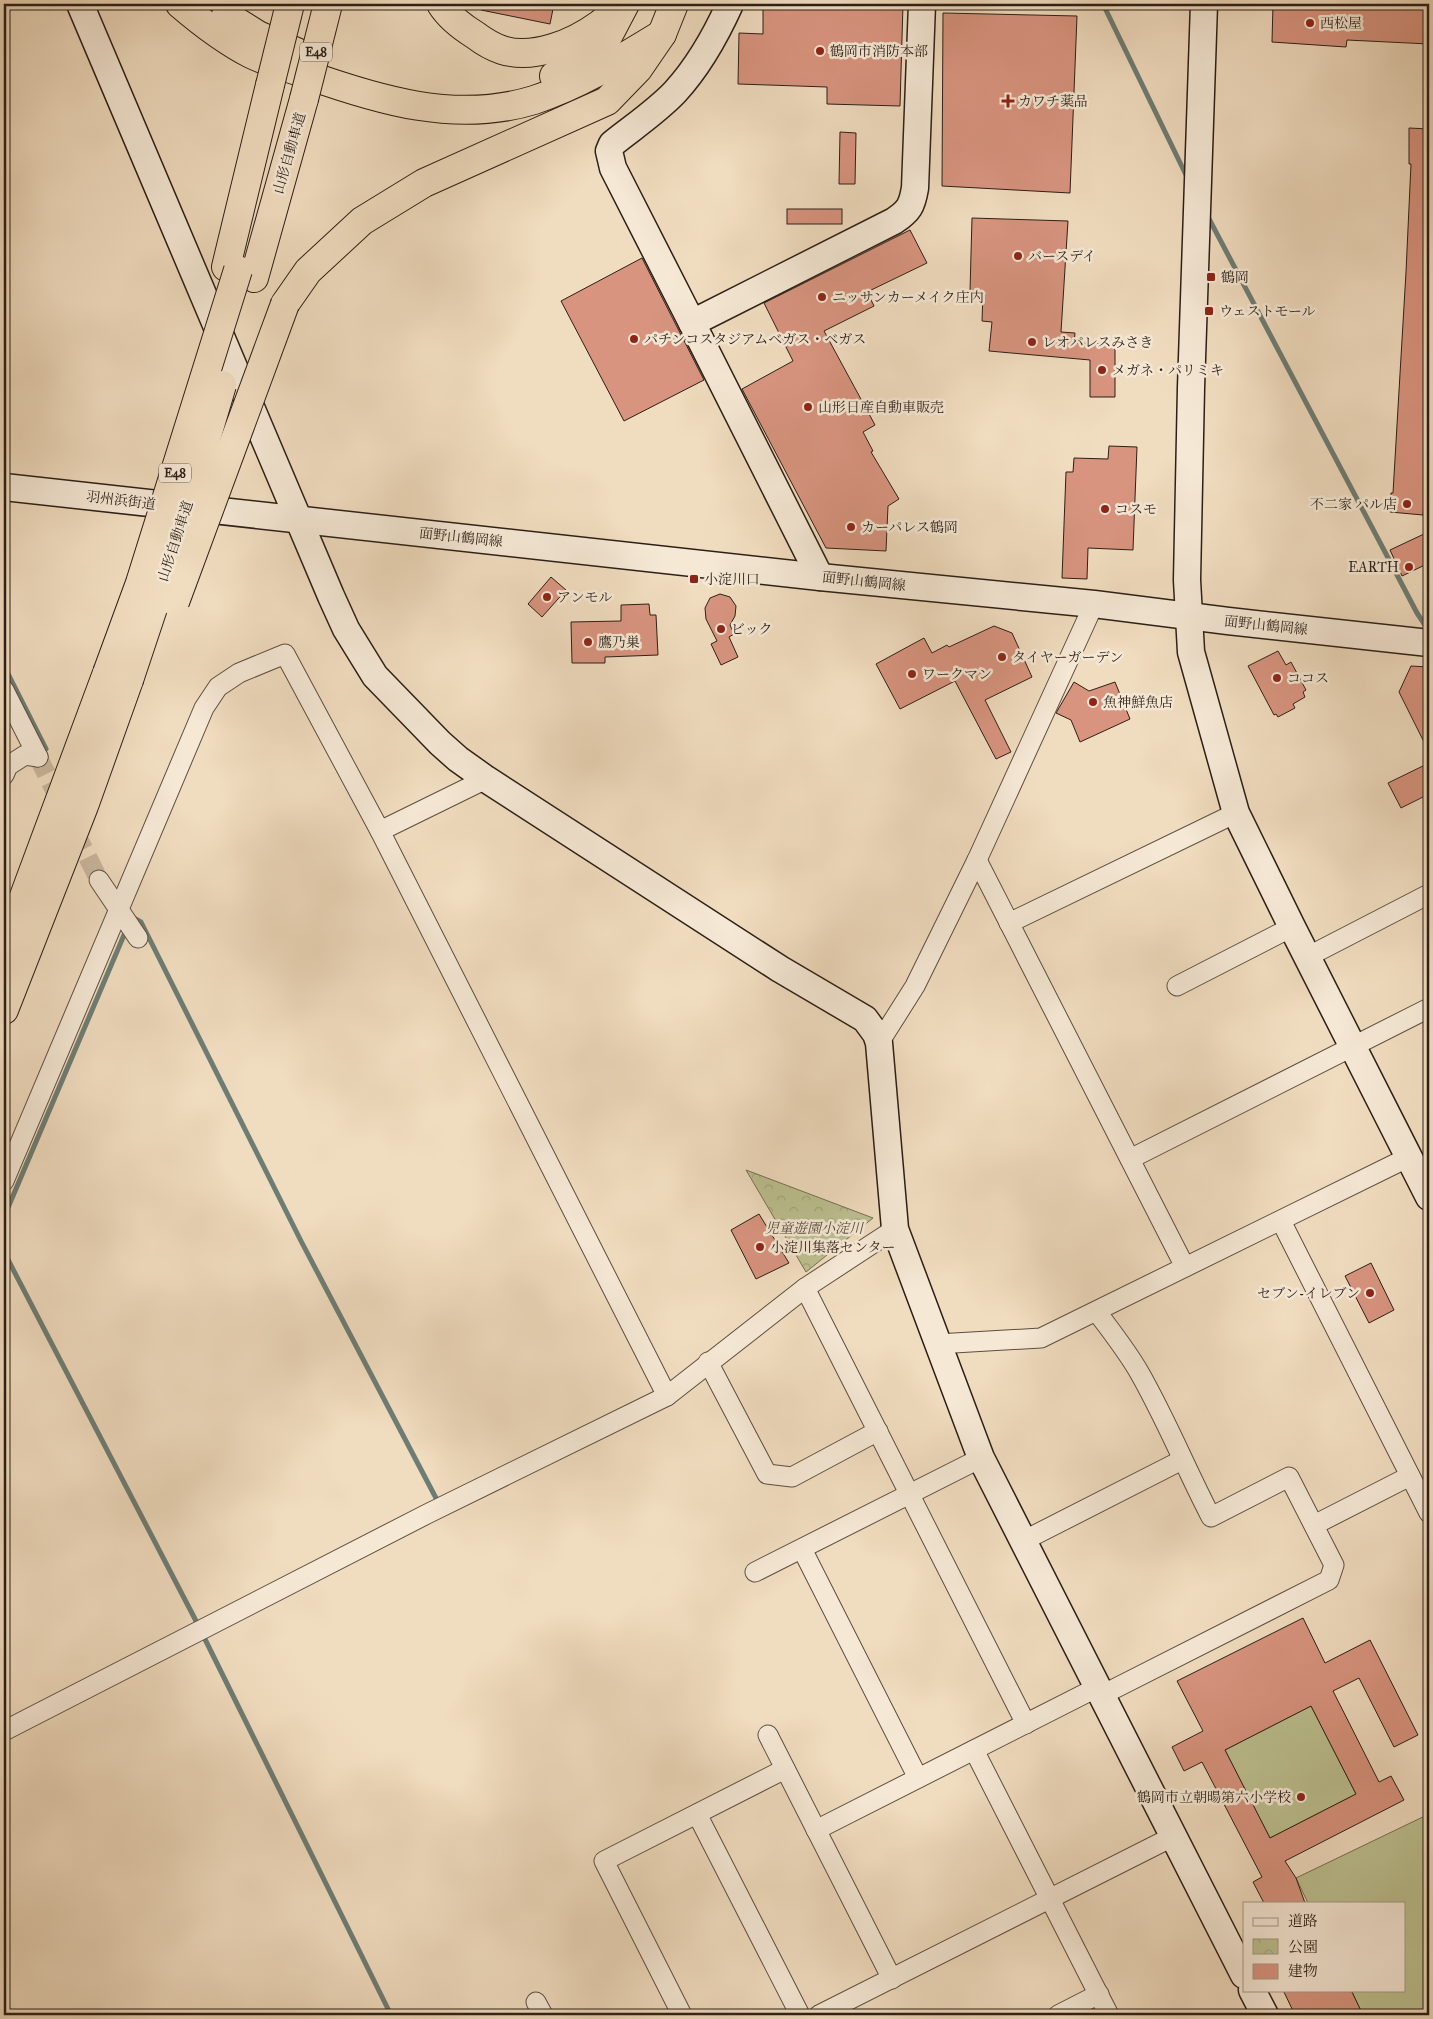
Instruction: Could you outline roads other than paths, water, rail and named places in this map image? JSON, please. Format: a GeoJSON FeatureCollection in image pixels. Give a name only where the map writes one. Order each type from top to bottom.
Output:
{"type":"FeatureCollection","features":[{"type":"Feature","properties":{"kind":"highway"},"geometry":{"type":"LineString","coordinates":[[180,4],[197,18],[252,54],[340,87],[390,101],[446,111],[485,110],[534,100],[588,78],[662,34]]}},
{"type":"Feature","properties":{"kind":"highway"},"geometry":{"type":"LineString","coordinates":[[208,4],[258,35],[339,70],[391,86],[444,96],[483,94],[525,88],[568,71],[605,42],[625,4]]}},
{"type":"Feature","properties":{"kind":"highway"},"geometry":{"type":"LineString","coordinates":[[4,1010],[84,806],[126,726],[126,680],[288,92],[290,4]]}},
{"type":"Feature","properties":{"kind":"highway","name":"山形自動車道"},"geometry":{"type":"LineString","coordinates":[[239,272],[310,4]]}},
{"type":"Feature","properties":{"kind":"highway","name":"山形自動車道"},"geometry":{"type":"LineString","coordinates":[[288,92],[328,4]]}},
{"type":"Feature","properties":{"kind":"highway"},"geometry":{"type":"LineString","coordinates":[[441,4],[462,28],[484,41],[503,50],[527,52],[542,52],[567,42],[602,23],[618,4]]}},
{"type":"Feature","properties":{"kind":"highway"},"geometry":{"type":"LineString","coordinates":[[4,950],[126,680],[285,304],[308,271],[362,221],[424,184],[607,101],[638,69],[662,34],[674,4]]}},
{"type":"Feature","properties":{"kind":"street"},"geometry":{"type":"LineString","coordinates":[[80,4],[346,629],[375,676],[458,760],[780,969],[865,1020],[876,1034],[879,1043],[895,1229],[981,1458],[1243,1973]]}},
{"type":"Feature","properties":{"kind":"street"},"geometry":{"type":"LineString","coordinates":[[730,4],[721,25],[680,86],[654,111],[612,144],[609,151],[613,168],[820,577]]}},
{"type":"Feature","properties":{"kind":"street"},"geometry":{"type":"LineString","coordinates":[[692,323],[905,214],[912,204],[915,188],[922,4]]}},
{"type":"Feature","properties":{"kind":"street"},"geometry":{"type":"LineString","coordinates":[[1204,4],[1191,388],[1187,580],[1191,652],[1236,813],[1429,1197]]}},
{"type":"Feature","properties":{"kind":"street","name":"羽州浜街道"},"geometry":{"type":"LineString","coordinates":[[4,487],[298,519]]}},
{"type":"Feature","properties":{"kind":"street","name":"面野山鶴岡線"},"geometry":{"type":"LineString","coordinates":[[298,519],[820,577],[1094,604],[1429,642]]}},
{"type":"Feature","properties":{"kind":"street"},"geometry":{"type":"LineString","coordinates":[[879,1043],[915,986],[977,860],[1094,604]]}},
{"type":"Feature","properties":{"kind":"street"},"geometry":{"type":"LineString","coordinates":[[4,1181],[118,907],[204,708],[218,687],[239,673],[286,654],[380,831],[667,1396]]}},
{"type":"Feature","properties":{"kind":"street"},"geometry":{"type":"LineString","coordinates":[[4,690],[38,757],[25,755],[8,766],[4,775]]}},
{"type":"Feature","properties":{"kind":"street"},"geometry":{"type":"LineString","coordinates":[[380,831],[486,779]]}},
{"type":"Feature","properties":{"kind":"street"},"geometry":{"type":"LineString","coordinates":[[1009,923],[1236,813]]}},
{"type":"Feature","properties":{"kind":"street"},"geometry":{"type":"LineString","coordinates":[[977,860],[1185,1267]]}},
{"type":"Feature","properties":{"kind":"street"},"geometry":{"type":"LineString","coordinates":[[99,880],[138,938]]}},
{"type":"Feature","properties":{"kind":"street"},"geometry":{"type":"LineString","coordinates":[[1307,957],[1429,894]]}},
{"type":"Feature","properties":{"kind":"street"},"geometry":{"type":"LineString","coordinates":[[1177,986],[1292,927]]}},
{"type":"Feature","properties":{"kind":"street"},"geometry":{"type":"LineString","coordinates":[[1130,1159],[1429,1008]]}},
{"type":"Feature","properties":{"kind":"street"},"geometry":{"type":"LineString","coordinates":[[937,1344],[1041,1338],[1409,1157]]}},
{"type":"Feature","properties":{"kind":"street"},"geometry":{"type":"LineString","coordinates":[[1281,1220],[1429,1513]]}},
{"type":"Feature","properties":{"kind":"street"},"geometry":{"type":"LineString","coordinates":[[4,1731],[427,1514],[667,1396],[708,1362],[805,1288],[895,1229]]}},
{"type":"Feature","properties":{"kind":"street"},"geometry":{"type":"LineString","coordinates":[[805,1288],[1026,1724]]}},
{"type":"Feature","properties":{"kind":"street"},"geometry":{"type":"LineString","coordinates":[[816,1830],[1026,1724],[1100,1691],[1329,1580],[1334,1565],[1289,1477],[1211,1517],[1182,1460],[1171,1432],[1138,1369],[1097,1312]]}},
{"type":"Feature","properties":{"kind":"street"},"geometry":{"type":"LineString","coordinates":[[708,1362],[767,1474],[792,1477],[878,1431]]}},
{"type":"Feature","properties":{"kind":"street"},"geometry":{"type":"LineString","coordinates":[[755,1572],[981,1458]]}},
{"type":"Feature","properties":{"kind":"street"},"geometry":{"type":"LineString","coordinates":[[1023,1541],[1182,1460]]}},
{"type":"Feature","properties":{"kind":"street"},"geometry":{"type":"LineString","coordinates":[[1314,1525],[1410,1476]]}},
{"type":"Feature","properties":{"kind":"street"},"geometry":{"type":"LineString","coordinates":[[802,1548],[918,1778]]}},
{"type":"Feature","properties":{"kind":"street"},"geometry":{"type":"LineString","coordinates":[[768,1735],[892,1978]]}},
{"type":"Feature","properties":{"kind":"street"},"geometry":{"type":"LineString","coordinates":[[974,1750],[1110,2015]]}},
{"type":"Feature","properties":{"kind":"street"},"geometry":{"type":"LineString","coordinates":[[682,2015],[604,1861],[785,1769]]}},
{"type":"Feature","properties":{"kind":"street"},"geometry":{"type":"LineString","coordinates":[[697,1814],[800,2015]]}},
{"type":"Feature","properties":{"kind":"street"},"geometry":{"type":"LineString","coordinates":[[819,2015],[1174,1836]]}},
{"type":"Feature","properties":{"kind":"street"},"geometry":{"type":"LineString","coordinates":[[1253,1992],[1264,2015]]}},
{"type":"Feature","properties":{"kind":"street"},"geometry":{"type":"LineString","coordinates":[[1058,2015],[1099,1994]]}},
{"type":"Feature","properties":{"kind":"waterway"},"geometry":{"type":"LineString","coordinates":[[1103,4],[1188,179]]}},
{"type":"Feature","properties":{"kind":"waterway"},"geometry":{"type":"LineString","coordinates":[[1207,215],[1417,613],[1429,631]]}},
{"type":"Feature","properties":{"kind":"waterway"},"geometry":{"type":"LineString","coordinates":[[4,666],[46,749]]}},
{"type":"Feature","properties":{"kind":"waterway"},"geometry":{"type":"LineString","coordinates":[[132,917],[141,922],[301,1241],[437,1500]]}},
{"type":"Feature","properties":{"kind":"waterway"},"geometry":{"type":"LineString","coordinates":[[4,1217],[127,928]]}},
{"type":"Feature","properties":{"kind":"waterway"},"geometry":{"type":"LineString","coordinates":[[4,1252],[195,1619],[391,2015]]}},
{"type":"Feature","properties":{"kind":"tunnel"},"geometry":{"type":"LineString","coordinates":[[38,757],[99,880]]}},
{"type":"Feature","properties":{"kind":"place","name":"西松屋"},"geometry":{"type":"Point","coordinates":[1310,23]}},
{"type":"Feature","properties":{"kind":"place","name":"鶴岡市消防本部"},"geometry":{"type":"Point","coordinates":[820,51]}},
{"type":"Feature","properties":{"kind":"place","name":"カワチ薬品"},"geometry":{"type":"Point","coordinates":[1008,101]}},
{"type":"Feature","properties":{"kind":"place","name":"バースデイ"},"geometry":{"type":"Point","coordinates":[1018,256]}},
{"type":"Feature","properties":{"kind":"place","name":"鶴岡"},"geometry":{"type":"Point","coordinates":[1211,277]}},
{"type":"Feature","properties":{"kind":"place","name":"ニッサンカーメイク庄内"},"geometry":{"type":"Point","coordinates":[822,297]}},
{"type":"Feature","properties":{"kind":"place","name":"ウェストモール"},"geometry":{"type":"Point","coordinates":[1209,311]}},
{"type":"Feature","properties":{"kind":"place","name":"パチンコスタジアムベガス・ベガス"},"geometry":{"type":"Point","coordinates":[634,339]}},
{"type":"Feature","properties":{"kind":"place","name":"レオパレスみさき"},"geometry":{"type":"Point","coordinates":[1032,342]}},
{"type":"Feature","properties":{"kind":"place","name":"メガネ・パリミキ"},"geometry":{"type":"Point","coordinates":[1102,370]}},
{"type":"Feature","properties":{"kind":"place","name":"山形日産自動車販売"},"geometry":{"type":"Point","coordinates":[808,407]}},
{"type":"Feature","properties":{"kind":"place","name":"不二家 パル店"},"geometry":{"type":"Point","coordinates":[1407,504]}},
{"type":"Feature","properties":{"kind":"place","name":"コスモ"},"geometry":{"type":"Point","coordinates":[1105,509]}},
{"type":"Feature","properties":{"kind":"place","name":"カーパレス鶴岡"},"geometry":{"type":"Point","coordinates":[851,527]}},
{"type":"Feature","properties":{"kind":"place","name":"EARTH"},"geometry":{"type":"Point","coordinates":[1409,567]}},
{"type":"Feature","properties":{"kind":"place","name":"小淀川口"},"geometry":{"type":"Point","coordinates":[694,579]}},
{"type":"Feature","properties":{"kind":"place","name":"アンモル"},"geometry":{"type":"Point","coordinates":[547,597]}},
{"type":"Feature","properties":{"kind":"place","name":"ビック"},"geometry":{"type":"Point","coordinates":[721,629]}},
{"type":"Feature","properties":{"kind":"place","name":"鷹乃巣"},"geometry":{"type":"Point","coordinates":[588,642]}},
{"type":"Feature","properties":{"kind":"place","name":"タイヤーガーデン"},"geometry":{"type":"Point","coordinates":[1002,657]}},
{"type":"Feature","properties":{"kind":"place","name":"ワークマン"},"geometry":{"type":"Point","coordinates":[912,674]}},
{"type":"Feature","properties":{"kind":"place","name":"ココス"},"geometry":{"type":"Point","coordinates":[1277,678]}},
{"type":"Feature","properties":{"kind":"place","name":"魚神鮮魚店"},"geometry":{"type":"Point","coordinates":[1093,702]}},
{"type":"Feature","properties":{"kind":"place","name":"小淀川集落センター"},"geometry":{"type":"Point","coordinates":[760,1247]}},
{"type":"Feature","properties":{"kind":"place","name":"セブン-イレブン"},"geometry":{"type":"Point","coordinates":[1370,1293]}},
{"type":"Feature","properties":{"kind":"place","name":"鶴岡市立朝暘第六小学校"},"geometry":{"type":"Point","coordinates":[1301,1797]}},
{"type":"Feature","properties":{"kind":"park label","name":"児童遊園小淀川"},"geometry":{"type":"Point","coordinates":[814,1228]}}]}
